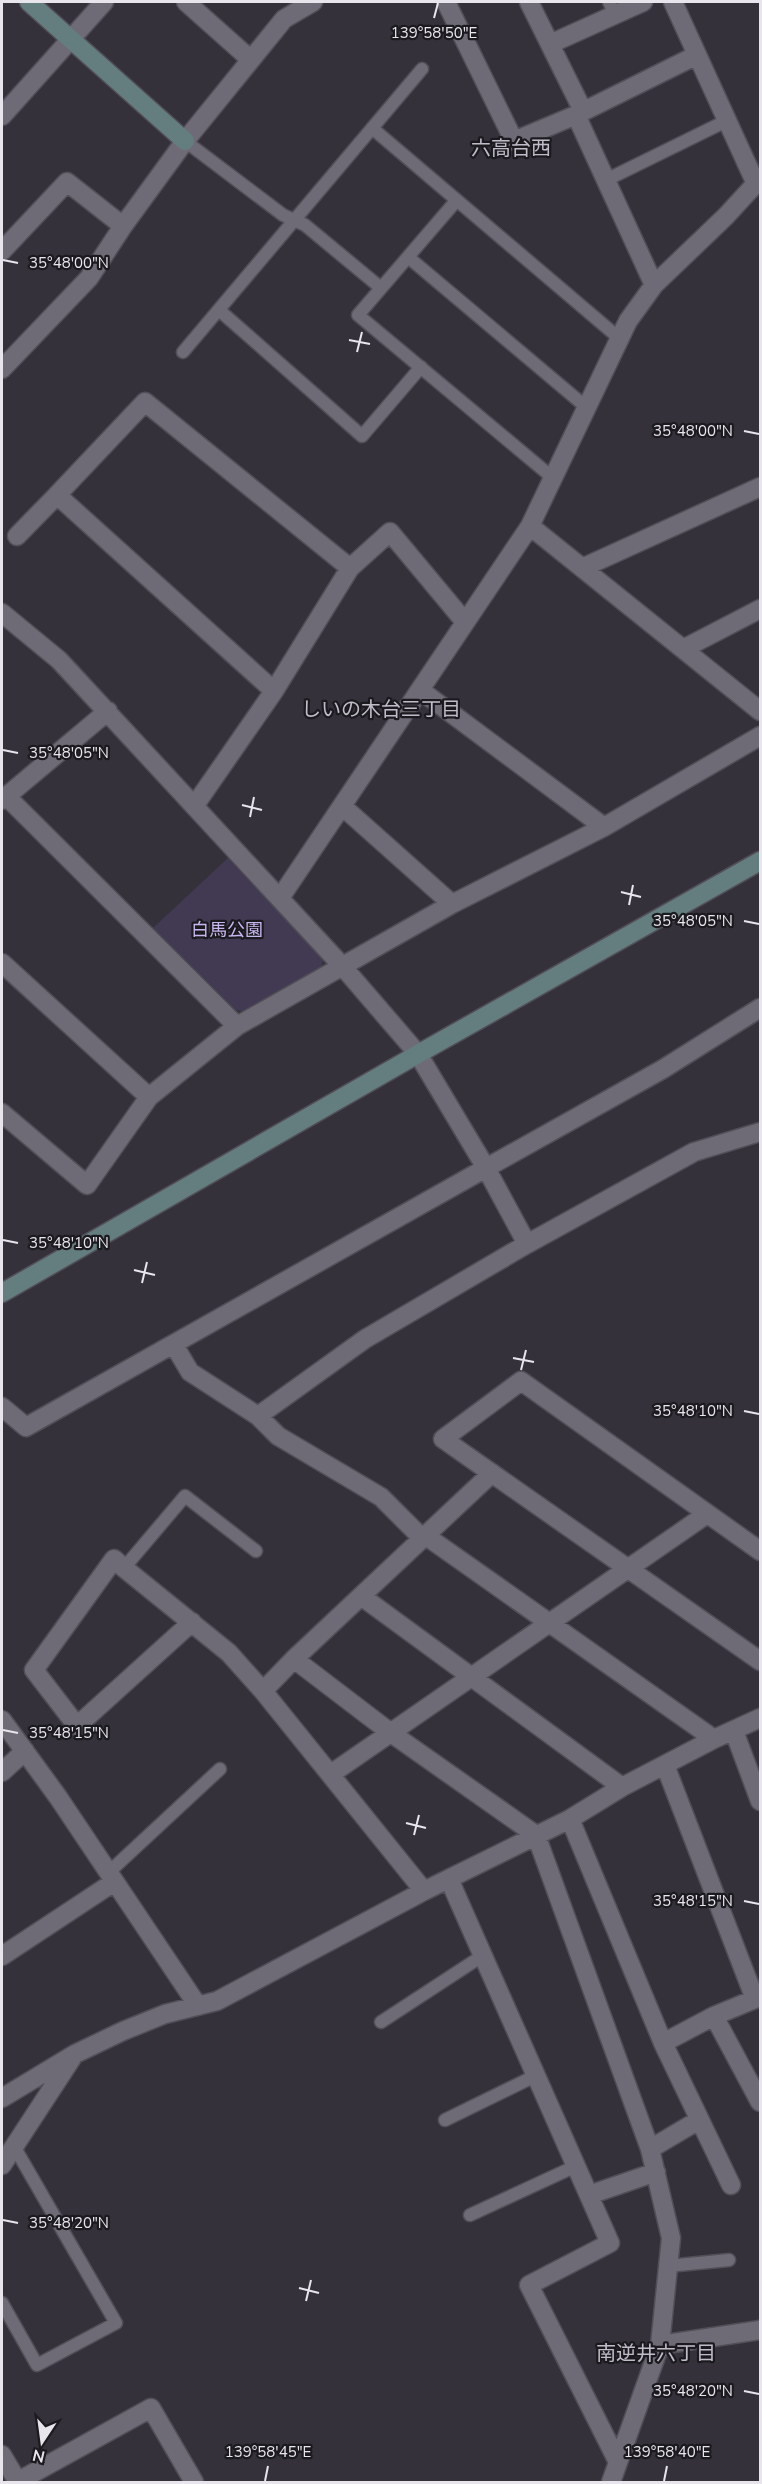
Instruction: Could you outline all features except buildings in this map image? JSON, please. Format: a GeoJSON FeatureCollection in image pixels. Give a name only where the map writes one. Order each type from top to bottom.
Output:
{"type":"FeatureCollection","features":[{"type":"Feature","properties":{"kind":"street"},"geometry":{"type":"LineString","coordinates":[[29,2],[185,141]]}},
{"type":"Feature","properties":{"kind":"street"},"geometry":{"type":"LineString","coordinates":[[4,109],[104,2]]}},
{"type":"Feature","properties":{"kind":"street"},"geometry":{"type":"LineString","coordinates":[[186,2],[250,59]]}},
{"type":"Feature","properties":{"kind":"street"},"geometry":{"type":"LineString","coordinates":[[2,369],[89,278],[123,226],[185,141],[250,59],[284,19],[313,2]]}},
{"type":"Feature","properties":{"kind":"street"},"geometry":{"type":"LineString","coordinates":[[446,2],[514,141],[579,113],[697,55]]}},
{"type":"Feature","properties":{"kind":"street"},"geometry":{"type":"LineString","coordinates":[[529,2],[550,44],[606,180],[654,285]]}},
{"type":"Feature","properties":{"kind":"street"},"geometry":{"type":"LineString","coordinates":[[550,44],[612,8],[644,2]]}},
{"type":"Feature","properties":{"kind":"street"},"geometry":{"type":"LineString","coordinates":[[280,898],[530,526],[628,321],[654,285],[757,189],[673,2]]}},
{"type":"Feature","properties":{"kind":"street"},"geometry":{"type":"LineString","coordinates":[[2,251],[67,182],[123,226]]}},
{"type":"Feature","properties":{"kind":"street"},"geometry":{"type":"LineString","coordinates":[[17,536],[145,402],[350,568]]}},
{"type":"Feature","properties":{"kind":"street"},"geometry":{"type":"LineString","coordinates":[[582,568],[760,487]]}},
{"type":"Feature","properties":{"kind":"street"},"geometry":{"type":"LineString","coordinates":[[57,495],[274,691]]}},
{"type":"Feature","properties":{"kind":"street"},"geometry":{"type":"LineString","coordinates":[[530,526],[760,711]]}},
{"type":"Feature","properties":{"kind":"street"},"geometry":{"type":"LineString","coordinates":[[195,805],[274,691],[350,568],[390,532],[465,622]]}},
{"type":"Feature","properties":{"kind":"street"},"geometry":{"type":"LineString","coordinates":[[683,649],[760,609]]}},
{"type":"Feature","properties":{"kind":"street"},"geometry":{"type":"LineString","coordinates":[[2,613],[59,660],[108,711],[344,968],[418,1054],[528,1244]]}},
{"type":"Feature","properties":{"kind":"street"},"geometry":{"type":"LineString","coordinates":[[420,690],[604,827]]}},
{"type":"Feature","properties":{"kind":"street"},"geometry":{"type":"LineString","coordinates":[[108,711],[4,798],[237,1026]]}},
{"type":"Feature","properties":{"kind":"street"},"geometry":{"type":"LineString","coordinates":[[2,1113],[87,1185],[149,1097],[237,1026],[344,968],[452,904],[604,827],[760,735]]}},
{"type":"Feature","properties":{"kind":"street"},"geometry":{"type":"LineString","coordinates":[[342,806],[452,904]]}},
{"type":"Feature","properties":{"kind":"street"},"geometry":{"type":"LineString","coordinates":[[2,1293],[760,861]]}},
{"type":"Feature","properties":{"kind":"street"},"geometry":{"type":"LineString","coordinates":[[2,963],[149,1097]]}},
{"type":"Feature","properties":{"kind":"street"},"geometry":{"type":"LineString","coordinates":[[2,1407],[26,1427],[663,1069],[760,1008]]}},
{"type":"Feature","properties":{"kind":"street"},"geometry":{"type":"LineString","coordinates":[[258,1416],[365,1339],[528,1244],[694,1152],[760,1132]]}},
{"type":"Feature","properties":{"kind":"street"},"geometry":{"type":"LineString","coordinates":[[174,1345],[190,1372],[258,1416],[278,1436],[381,1497],[424,1538],[714,1739]]}},
{"type":"Feature","properties":{"kind":"street"},"geometry":{"type":"LineString","coordinates":[[760,1551],[521,1381],[443,1439],[760,1661]]}},
{"type":"Feature","properties":{"kind":"street"},"geometry":{"type":"LineString","coordinates":[[263,1691],[294,1659],[492,1473]]}},
{"type":"Feature","properties":{"kind":"street"},"geometry":{"type":"LineString","coordinates":[[331,1774],[472,1679],[707,1514]]}},
{"type":"Feature","properties":{"kind":"street"},"geometry":{"type":"LineString","coordinates":[[192,1622],[76,1726],[34,1670],[114,1559],[124,1568],[192,1622],[229,1653],[331,1774],[423,1891]]}},
{"type":"Feature","properties":{"kind":"street"},"geometry":{"type":"LineString","coordinates":[[361,1596],[622,1787]]}},
{"type":"Feature","properties":{"kind":"street"},"geometry":{"type":"LineString","coordinates":[[294,1659],[391,1733],[536,1835],[650,2149],[671,2238],[660,2346],[617,2460],[611,2482]]}},
{"type":"Feature","properties":{"kind":"street"},"geometry":{"type":"LineString","coordinates":[[2,2098],[75,2054],[165,2014],[217,2001],[423,1891],[570,1820],[622,1787],[760,1718]]}},
{"type":"Feature","properties":{"kind":"street"},"geometry":{"type":"LineString","coordinates":[[2,1720],[155,1940],[198,2006]]}},
{"type":"Feature","properties":{"kind":"street"},"geometry":{"type":"LineString","coordinates":[[734,1731],[760,1802]]}},
{"type":"Feature","properties":{"kind":"street"},"geometry":{"type":"LineString","coordinates":[[2,1772],[25,1751]]}},
{"type":"Feature","properties":{"kind":"street"},"geometry":{"type":"LineString","coordinates":[[663,2043],[714,2016],[755,1999],[665,1765]]}},
{"type":"Feature","properties":{"kind":"street"},"geometry":{"type":"LineString","coordinates":[[570,1820],[663,2043],[731,2185]]}},
{"type":"Feature","properties":{"kind":"street"},"geometry":{"type":"LineString","coordinates":[[2,1956],[111,1877]]}},
{"type":"Feature","properties":{"kind":"street"},"geometry":{"type":"LineString","coordinates":[[449,1879],[610,2243],[529,2285],[617,2460]]}},
{"type":"Feature","properties":{"kind":"street"},"geometry":{"type":"LineString","coordinates":[[714,2016],[760,2102]]}},
{"type":"Feature","properties":{"kind":"street"},"geometry":{"type":"LineString","coordinates":[[2,2165],[75,2054]]}},
{"type":"Feature","properties":{"kind":"street"},"geometry":{"type":"LineString","coordinates":[[650,2149],[699,2120]]}},
{"type":"Feature","properties":{"kind":"street"},"geometry":{"type":"LineString","coordinates":[[589,2195],[656,2172]]}},
{"type":"Feature","properties":{"kind":"street"},"geometry":{"type":"LineString","coordinates":[[660,2346],[760,2330]]}},
{"type":"Feature","properties":{"kind":"street"},"geometry":{"type":"LineString","coordinates":[[2,2455],[18,2482],[151,2408],[194,2482]]}},
{"type":"Feature","properties":{"kind":"lane"},"geometry":{"type":"LineString","coordinates":[[183,352],[422,69]]}},
{"type":"Feature","properties":{"kind":"lane"},"geometry":{"type":"LineString","coordinates":[[606,180],[726,120]]}},
{"type":"Feature","properties":{"kind":"lane"},"geometry":{"type":"LineString","coordinates":[[372,128],[619,338]]}},
{"type":"Feature","properties":{"kind":"lane"},"geometry":{"type":"LineString","coordinates":[[185,141],[283,215],[306,225],[381,288]]}},
{"type":"Feature","properties":{"kind":"lane"},"geometry":{"type":"LineString","coordinates":[[456,201],[358,315],[553,478]]}},
{"type":"Feature","properties":{"kind":"lane"},"geometry":{"type":"LineString","coordinates":[[408,257],[586,407]]}},
{"type":"Feature","properties":{"kind":"lane"},"geometry":{"type":"LineString","coordinates":[[219,310],[362,436],[421,367]]}},
{"type":"Feature","properties":{"kind":"lane"},"geometry":{"type":"LineString","coordinates":[[124,1568],[184,1496],[255,1551]]}},
{"type":"Feature","properties":{"kind":"lane"},"geometry":{"type":"LineString","coordinates":[[111,1877],[220,1769]]}},
{"type":"Feature","properties":{"kind":"lane"},"geometry":{"type":"LineString","coordinates":[[381,2022],[482,1956]]}},
{"type":"Feature","properties":{"kind":"lane"},"geometry":{"type":"LineString","coordinates":[[445,2120],[536,2076]]}},
{"type":"Feature","properties":{"kind":"lane"},"geometry":{"type":"LineString","coordinates":[[2,2303],[37,2366],[116,2323],[15,2148]]}},
{"type":"Feature","properties":{"kind":"lane"},"geometry":{"type":"LineString","coordinates":[[470,2215],[576,2166]]}},
{"type":"Feature","properties":{"kind":"lane"},"geometry":{"type":"LineString","coordinates":[[668,2266],[729,2260]]}},
{"type":"Feature","properties":{"kind":"green space","name":"白馬公園"},"geometry":{"type":"Polygon","coordinates":[[[228,858],[323,959],[321,968],[247,1012],[236,1010],[153,928],[228,858]]]}},
{"type":"Feature","properties":{"kind":"district","name":"六高台西"},"geometry":{"type":"Point","coordinates":[511,148]}},
{"type":"Feature","properties":{"kind":"district","name":"しいの木台三丁目"},"geometry":{"type":"Point","coordinates":[381,709]}},
{"type":"Feature","properties":{"kind":"district","name":"南逆井六丁目"},"geometry":{"type":"Point","coordinates":[656,2353]}}]}
